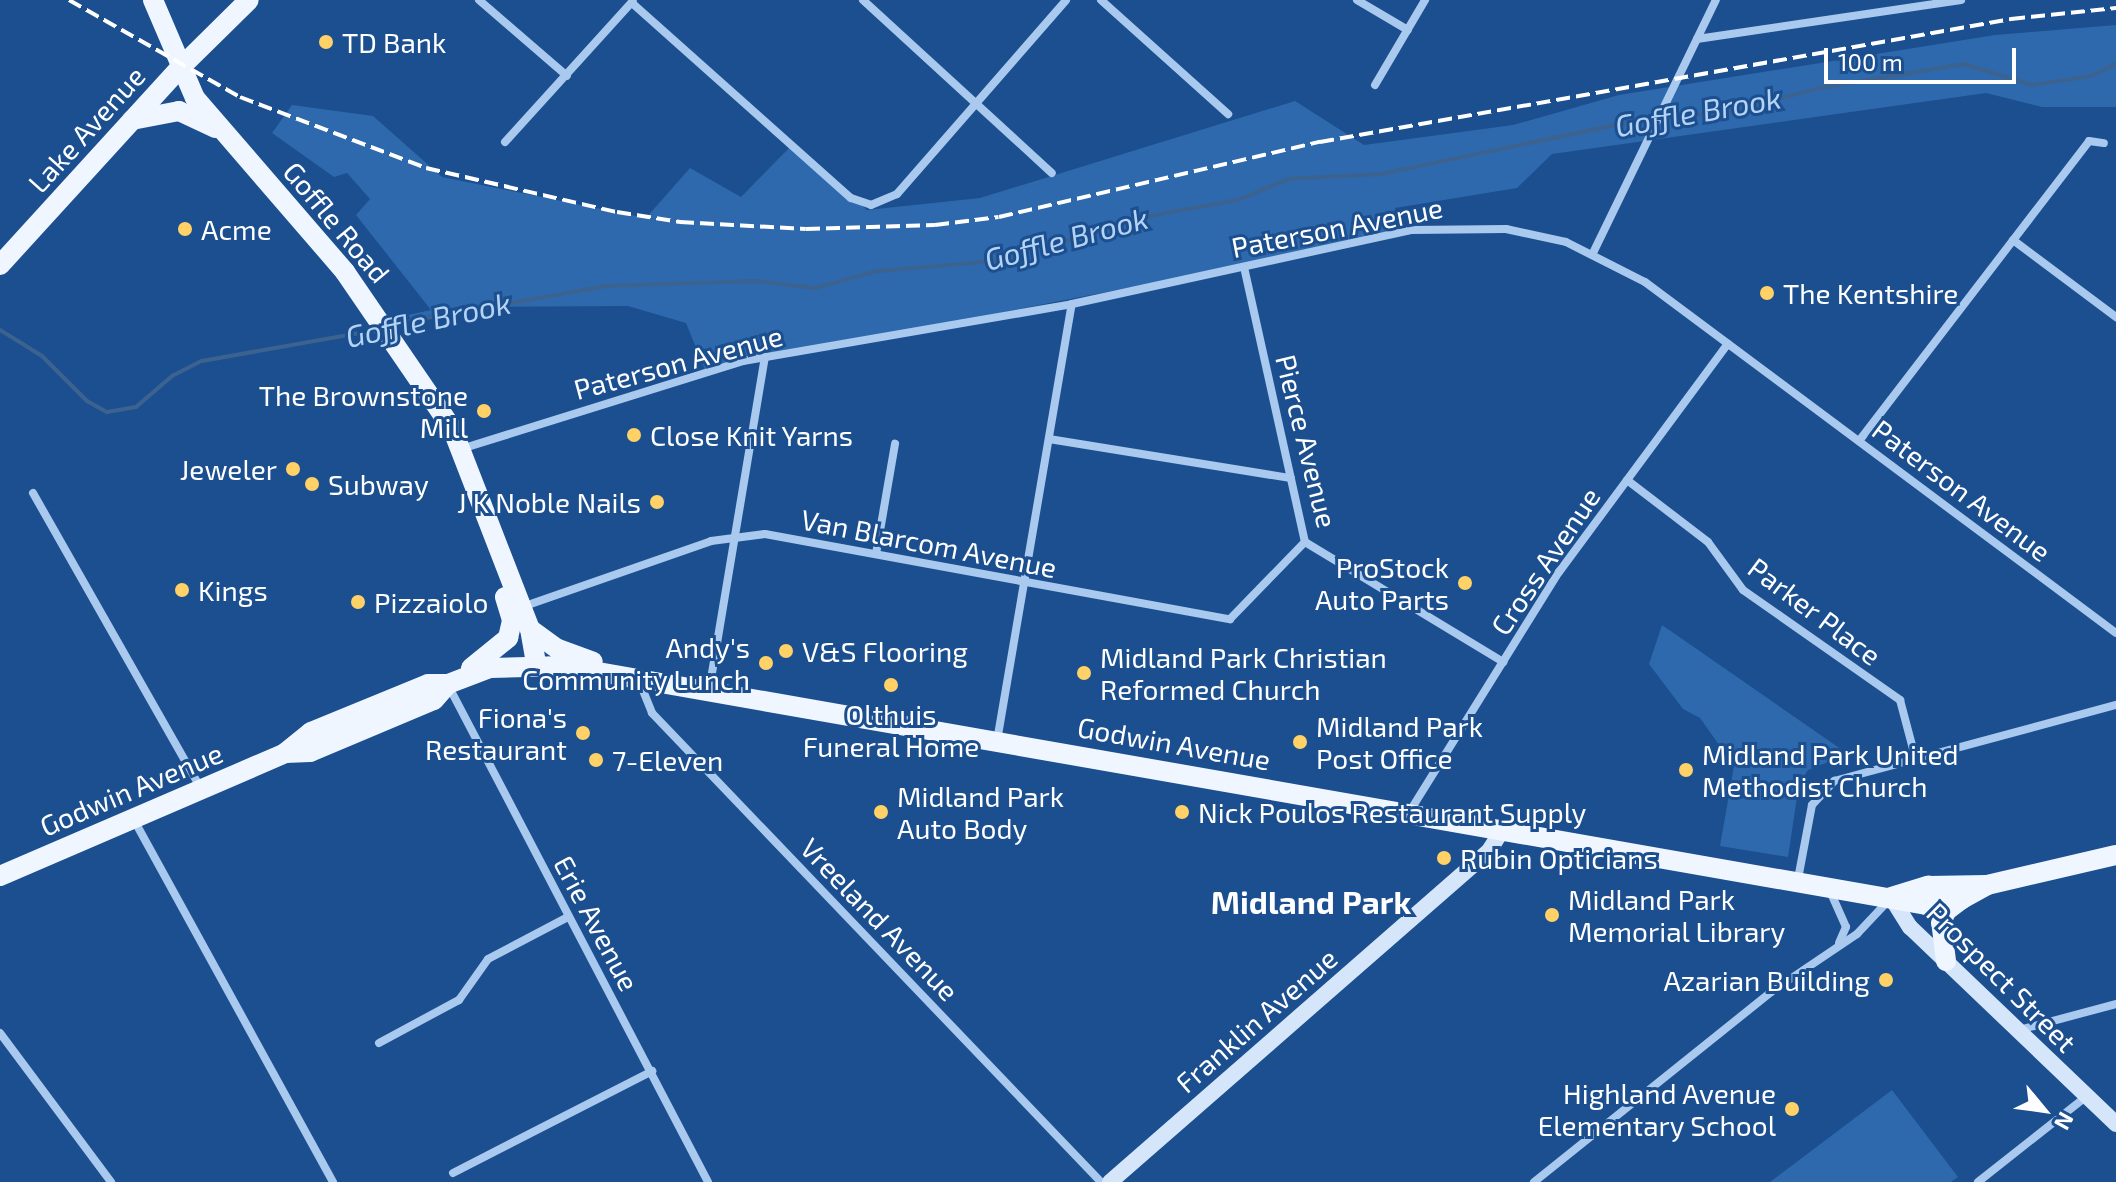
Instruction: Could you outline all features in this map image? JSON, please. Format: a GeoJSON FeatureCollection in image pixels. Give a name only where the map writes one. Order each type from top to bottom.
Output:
{"type":"FeatureCollection","features":[{"type":"Feature","properties":{"kind":"main road","name":"Goffle Road"},"geometry":{"type":"LineString","coordinates":[[153,0],[195,98],[376,314],[406,357],[460,449],[530,629],[536,664]]}},
{"type":"Feature","properties":{"kind":"main road","name":"Lake Avenue"},"geometry":{"type":"LineString","coordinates":[[0,265],[181,67],[249,0]]}},
{"type":"Feature","properties":{"kind":"main road"},"geometry":{"type":"LineString","coordinates":[[132,120],[179,111],[225,132]]}},
{"type":"Feature","properties":{"kind":"main road"},"geometry":{"type":"LineString","coordinates":[[456,681],[510,633],[511,614],[502,586],[509,571]]}},
{"type":"Feature","properties":{"kind":"main road"},"geometry":{"type":"LineString","coordinates":[[530,629],[558,649],[616,674]]}},
{"type":"Feature","properties":{"kind":"main road","name":"Godwin Avenue"},"geometry":{"type":"LineString","coordinates":[[0,876],[285,753],[310,752],[434,700],[456,681],[508,664],[536,664],[616,674],[1189,779],[1410,812],[1798,879],[1926,905],[1962,899],[1987,885]]}},
{"type":"Feature","properties":{"kind":"main road","name":"Godwin Avenue"},"geometry":{"type":"LineString","coordinates":[[1891,897],[1928,886],[1987,885],[2116,855]]}},
{"type":"Feature","properties":{"kind":"main road"},"geometry":{"type":"LineString","coordinates":[[1946,961],[1941,923],[1946,911],[1962,899]]}},
{"type":"Feature","properties":{"kind":"street"},"geometry":{"type":"LineString","coordinates":[[479,0],[564,74]]}},
{"type":"Feature","properties":{"kind":"street"},"geometry":{"type":"LineString","coordinates":[[863,0],[1052,173]]}},
{"type":"Feature","properties":{"kind":"street"},"geometry":{"type":"LineString","coordinates":[[505,142],[633,1],[851,198],[882,204],[897,194],[1066,0]]}},
{"type":"Feature","properties":{"kind":"street"},"geometry":{"type":"LineString","coordinates":[[1101,0],[1228,114]]}},
{"type":"Feature","properties":{"kind":"street"},"geometry":{"type":"LineString","coordinates":[[1357,0],[1408,30]]}},
{"type":"Feature","properties":{"kind":"street"},"geometry":{"type":"LineString","coordinates":[[1375,85],[1425,0]]}},
{"type":"Feature","properties":{"kind":"street"},"geometry":{"type":"LineString","coordinates":[[1593,253],[1716,0]]}},
{"type":"Feature","properties":{"kind":"street"},"geometry":{"type":"LineString","coordinates":[[1697,39],[1961,0]]}},
{"type":"Feature","properties":{"kind":"street"},"geometry":{"type":"LineString","coordinates":[[1859,441],[2089,141],[2104,143]]}},
{"type":"Feature","properties":{"kind":"street","name":"Paterson Avenue"},"geometry":{"type":"LineString","coordinates":[[460,449],[765,357],[1072,304],[1444,226],[1533,233],[1593,253],[1645,282],[2115,631]]}},
{"type":"Feature","properties":{"kind":"street"},"geometry":{"type":"LineString","coordinates":[[2013,240],[2116,317]]}},
{"type":"Feature","properties":{"kind":"street","name":"Pierce Avenue"},"geometry":{"type":"LineString","coordinates":[[1244,267],[1305,542],[1503,662]]}},
{"type":"Feature","properties":{"kind":"street"},"geometry":{"type":"LineString","coordinates":[[997,742],[1072,304]]}},
{"type":"Feature","properties":{"kind":"street","name":"Cross Avenue"},"geometry":{"type":"LineString","coordinates":[[1410,812],[1559,572],[1728,344]]}},
{"type":"Feature","properties":{"kind":"street"},"geometry":{"type":"LineString","coordinates":[[709,692],[765,357]]}},
{"type":"Feature","properties":{"kind":"street"},"geometry":{"type":"LineString","coordinates":[[1049,439],[1291,478]]}},
{"type":"Feature","properties":{"kind":"street"},"geometry":{"type":"LineString","coordinates":[[876,554],[895,444]]}},
{"type":"Feature","properties":{"kind":"street","name":"Parker Place"},"geometry":{"type":"LineString","coordinates":[[1627,480],[1708,542],[1743,590],[1900,700],[1916,760]]}},
{"type":"Feature","properties":{"kind":"street"},"geometry":{"type":"LineString","coordinates":[[33,493],[201,789]]}},
{"type":"Feature","properties":{"kind":"street","name":"Van Blarcom Avenue"},"geometry":{"type":"LineString","coordinates":[[522,607],[735,536],[787,536],[1023,585],[1230,619],[1305,542]]}},
{"type":"Feature","properties":{"kind":"street","name":"Vreeland Avenue"},"geometry":{"type":"LineString","coordinates":[[638,678],[652,713],[1101,1182]]}},
{"type":"Feature","properties":{"kind":"street","name":"Erie Avenue"},"geometry":{"type":"LineString","coordinates":[[456,681],[568,917],[708,1182]]}},
{"type":"Feature","properties":{"kind":"street"},"geometry":{"type":"LineString","coordinates":[[1798,879],[1812,805],[1826,786],[2116,705]]}},
{"type":"Feature","properties":{"kind":"street"},"geometry":{"type":"LineString","coordinates":[[133,819],[333,1182]]}},
{"type":"Feature","properties":{"kind":"street","name":"Franklin Avenue"},"geometry":{"type":"LineString","coordinates":[[1110,1182],[1489,851],[1503,829]]}},
{"type":"Feature","properties":{"kind":"street"},"geometry":{"type":"LineString","coordinates":[[1825,884],[1844,915],[1846,927],[1839,943]]}},
{"type":"Feature","properties":{"kind":"street"},"geometry":{"type":"LineString","coordinates":[[1534,1182],[1839,943],[1874,920],[1891,897]]}},
{"type":"Feature","properties":{"kind":"street","name":"Prospect Street"},"geometry":{"type":"LineString","coordinates":[[1891,897],[1910,927],[2116,1124]]}},
{"type":"Feature","properties":{"kind":"street"},"geometry":{"type":"LineString","coordinates":[[379,1043],[459,1000],[488,959],[568,917]]}},
{"type":"Feature","properties":{"kind":"street"},"geometry":{"type":"LineString","coordinates":[[2018,1031],[2116,1004]]}},
{"type":"Feature","properties":{"kind":"street"},"geometry":{"type":"LineString","coordinates":[[0,1033],[111,1182]]}},
{"type":"Feature","properties":{"kind":"street"},"geometry":{"type":"LineString","coordinates":[[453,1173],[652,1071]]}},
{"type":"Feature","properties":{"kind":"street"},"geometry":{"type":"LineString","coordinates":[[1978,1182],[2087,1096]]}},
{"type":"Feature","properties":{"kind":"shaded area"},"geometry":{"type":"Polygon","coordinates":[[[2116,25],[2116,107],[2042,107],[1986,93],[1552,154],[1517,188],[1395,208],[1400,235],[705,370],[686,323],[628,306],[460,307],[412,320],[408,315],[431,310],[356,215],[370,199],[347,173],[334,177],[272,133],[292,105],[373,116],[442,177],[646,218],[690,168],[741,197],[792,145],[867,210],[980,198],[1295,101],[1364,145],[1513,125],[1619,95],[1995,35],[2116,25]]]}},
{"type":"Feature","properties":{"kind":"shaded area"},"geometry":{"type":"Polygon","coordinates":[[[1662,625],[1848,754],[1808,770],[1799,784],[1788,857],[1720,846],[1734,766],[1700,718],[1683,709],[1649,664],[1662,625]]]}},
{"type":"Feature","properties":{"kind":"shaded area"},"geometry":{"type":"Polygon","coordinates":[[[1892,1090],[1958,1177],[1951,1182],[1770,1182],[1892,1090]]]}},
{"type":"Feature","properties":{"kind":"waterway","name":"Goffle Brook"},"geometry":{"type":"LineString","coordinates":[[387,325],[605,286],[756,281],[815,288],[877,271],[995,261],[1160,214],[1238,200],[1288,179],[1381,174],[1634,121],[1729,112],[1820,88],[1964,64],[2032,85],[2091,76],[2116,64]]}},
{"type":"Feature","properties":{"kind":"waterway","name":"Goffle Brook"},"geometry":{"type":"LineString","coordinates":[[0,330],[42,356],[87,401],[107,412],[136,407],[172,376],[202,361],[376,330]]}},
{"type":"Feature","properties":{"kind":"railway"},"geometry":{"type":"LineString","coordinates":[[69,0],[240,97],[426,168],[617,212],[680,222],[806,229],[935,225],[999,217],[1320,142],[2011,19],[2116,8]]}},
{"type":"Feature","properties":{"kind":"place","name":"TD Bank"},"geometry":{"type":"Point","coordinates":[326,42]}},
{"type":"Feature","properties":{"kind":"place","name":"Acme"},"geometry":{"type":"Point","coordinates":[185,229]}},
{"type":"Feature","properties":{"kind":"place","name":"The Kentshire"},"geometry":{"type":"Point","coordinates":[1767,293]}},
{"type":"Feature","properties":{"kind":"place","name":"The Brownstone Mill"},"geometry":{"type":"Point","coordinates":[484,411]}},
{"type":"Feature","properties":{"kind":"place","name":"Close Knit Yarns"},"geometry":{"type":"Point","coordinates":[634,435]}},
{"type":"Feature","properties":{"kind":"place","name":"Jeweler"},"geometry":{"type":"Point","coordinates":[293,469]}},
{"type":"Feature","properties":{"kind":"place","name":"Subway"},"geometry":{"type":"Point","coordinates":[312,484]}},
{"type":"Feature","properties":{"kind":"place","name":"J K Noble Nails"},"geometry":{"type":"Point","coordinates":[657,502]}},
{"type":"Feature","properties":{"kind":"place","name":"ProStock Auto Parts"},"geometry":{"type":"Point","coordinates":[1465,583]}},
{"type":"Feature","properties":{"kind":"place","name":"Kings"},"geometry":{"type":"Point","coordinates":[182,590]}},
{"type":"Feature","properties":{"kind":"place","name":"Pizzaiolo"},"geometry":{"type":"Point","coordinates":[358,602]}},
{"type":"Feature","properties":{"kind":"place","name":"V&S Flooring"},"geometry":{"type":"Point","coordinates":[786,651]}},
{"type":"Feature","properties":{"kind":"place","name":"Andy's Community Lunch"},"geometry":{"type":"Point","coordinates":[766,663]}},
{"type":"Feature","properties":{"kind":"place","name":"Midland Park Christian Reformed Church"},"geometry":{"type":"Point","coordinates":[1084,673]}},
{"type":"Feature","properties":{"kind":"place","name":"Olthuis Funeral Home"},"geometry":{"type":"Point","coordinates":[891,685]}},
{"type":"Feature","properties":{"kind":"place","name":"Fiona's Restaurant"},"geometry":{"type":"Point","coordinates":[583,733]}},
{"type":"Feature","properties":{"kind":"place","name":"Midland Park Post Office"},"geometry":{"type":"Point","coordinates":[1300,742]}},
{"type":"Feature","properties":{"kind":"place","name":"7-Eleven"},"geometry":{"type":"Point","coordinates":[596,760]}},
{"type":"Feature","properties":{"kind":"place","name":"Midland Park United Methodist Church"},"geometry":{"type":"Point","coordinates":[1686,770]}},
{"type":"Feature","properties":{"kind":"place","name":"Midland Park Auto Body"},"geometry":{"type":"Point","coordinates":[881,812]}},
{"type":"Feature","properties":{"kind":"place","name":"Nick Poulos Restaurant Supply"},"geometry":{"type":"Point","coordinates":[1182,812]}},
{"type":"Feature","properties":{"kind":"place","name":"Rubin Opticians"},"geometry":{"type":"Point","coordinates":[1444,858]}},
{"type":"Feature","properties":{"kind":"place","name":"Midland Park Memorial Library"},"geometry":{"type":"Point","coordinates":[1552,915]}},
{"type":"Feature","properties":{"kind":"place","name":"Azarian Building"},"geometry":{"type":"Point","coordinates":[1886,980]}},
{"type":"Feature","properties":{"kind":"place","name":"Highland Avenue Elementary School"},"geometry":{"type":"Point","coordinates":[1792,1109]}},
{"type":"Feature","properties":{"kind":"district","name":"Midland Park"},"geometry":{"type":"Point","coordinates":[1311,901]}}]}
